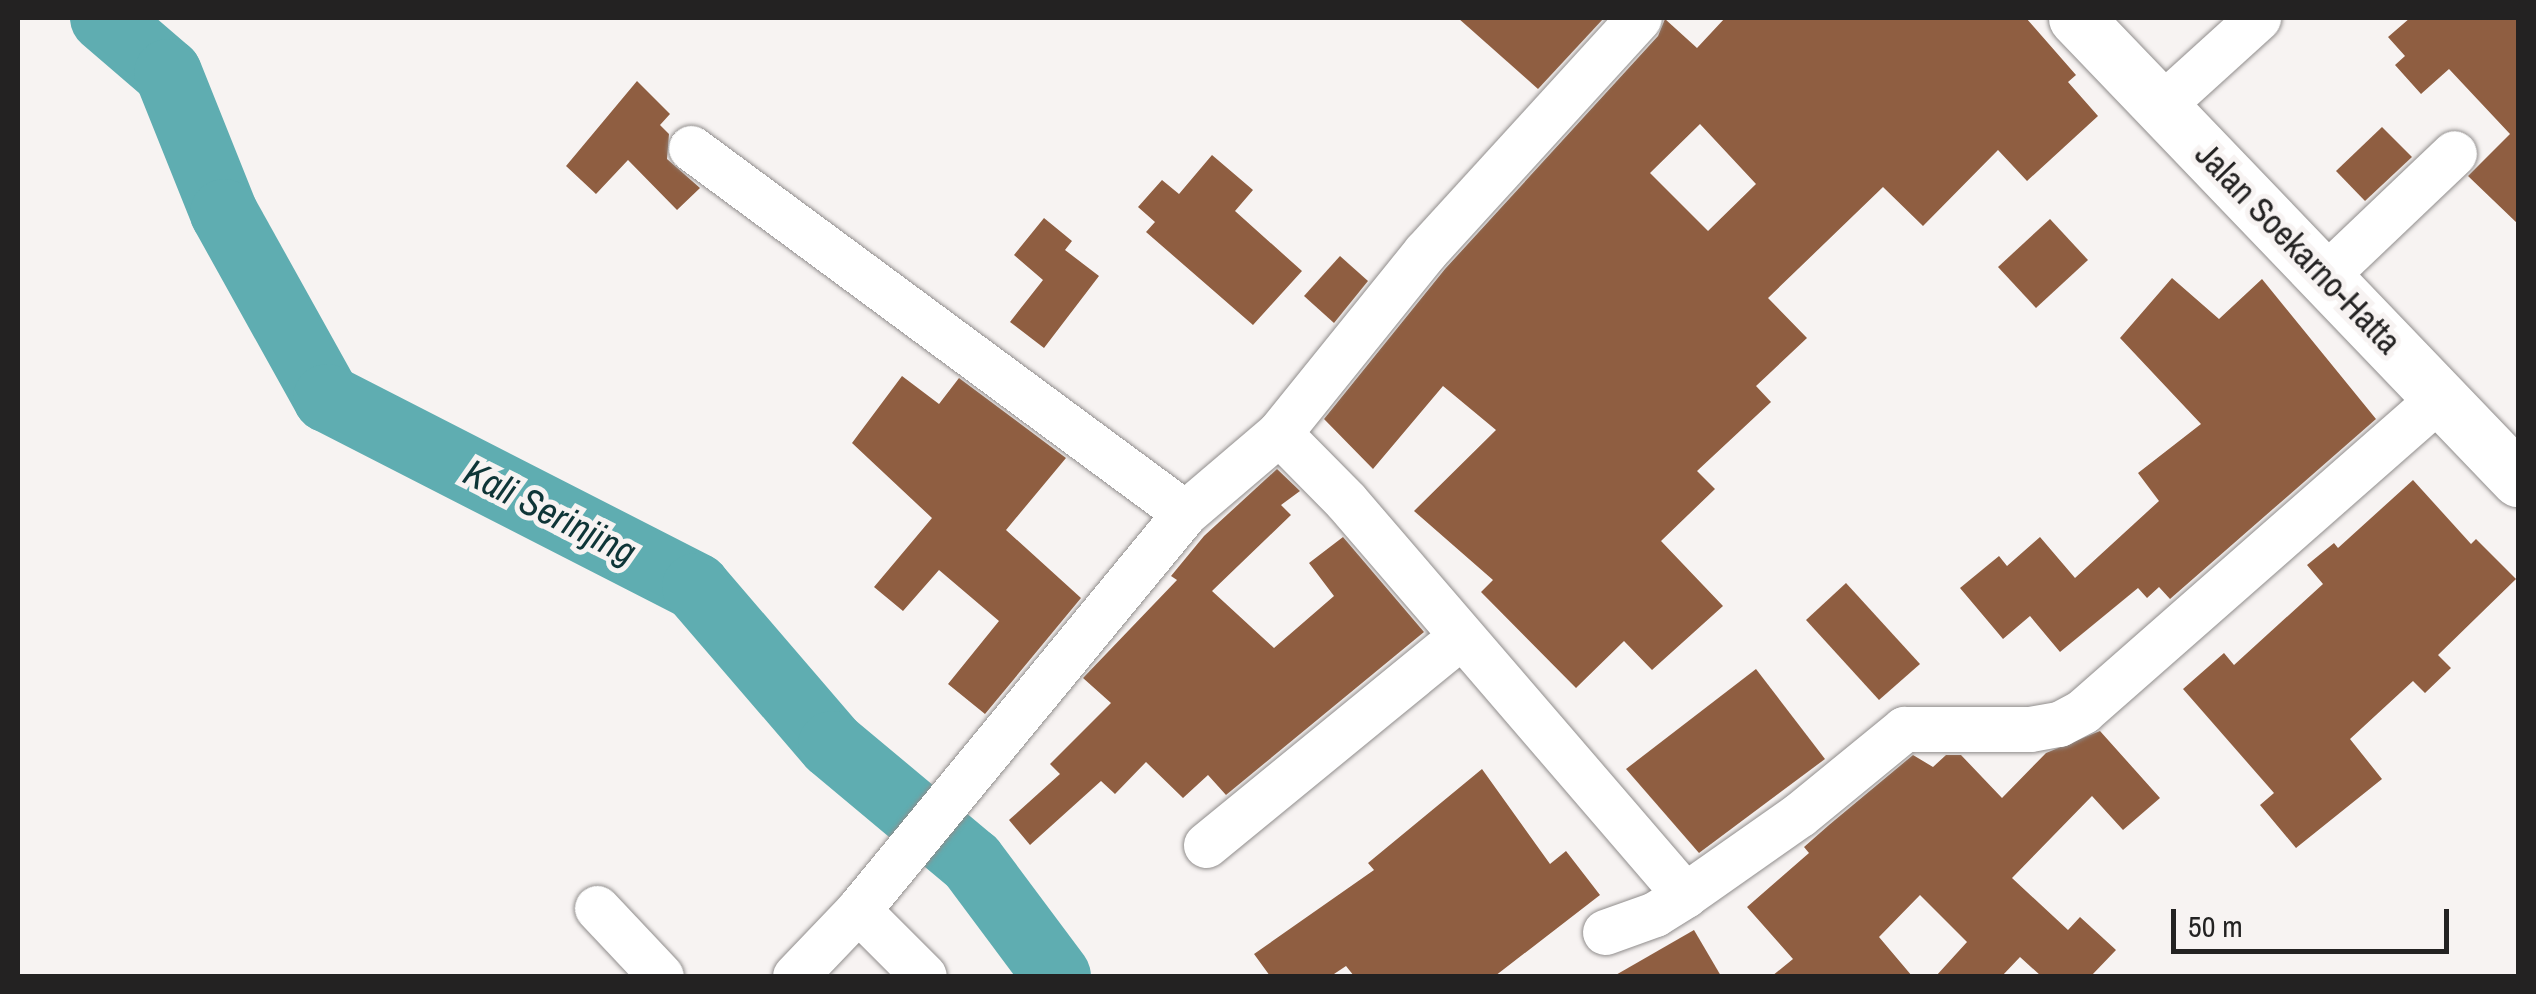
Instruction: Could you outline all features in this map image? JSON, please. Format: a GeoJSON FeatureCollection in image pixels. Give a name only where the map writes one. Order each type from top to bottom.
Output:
{"type":"FeatureCollection","features":[{"type":"Feature","properties":{"kind":"main road","name":"Jalan Soekarno-Hatta"},"geometry":{"type":"LineString","coordinates":[[2076,18],[2161,106],[2347,256],[2442,398],[2518,480]]}},
{"type":"Feature","properties":{"kind":"street"},"geometry":{"type":"LineString","coordinates":[[795,976],[858,910],[1186,514],[1280,432],[1425,252],[1639,18]]}},
{"type":"Feature","properties":{"kind":"street"},"geometry":{"type":"LineString","coordinates":[[2161,106],[2258,18]]}},
{"type":"Feature","properties":{"kind":"street"},"geometry":{"type":"LineString","coordinates":[[692,148],[1186,514]]}},
{"type":"Feature","properties":{"kind":"street"},"geometry":{"type":"LineString","coordinates":[[2347,256],[2454,153]]}},
{"type":"Feature","properties":{"kind":"street"},"geometry":{"type":"LineString","coordinates":[[1605,932],[1655,914],[1685,894],[1799,815],[1904,729],[2030,728],[2059,724],[2083,711],[2442,398]]}},
{"type":"Feature","properties":{"kind":"street"},"geometry":{"type":"LineString","coordinates":[[1280,432],[1685,894]]}},
{"type":"Feature","properties":{"kind":"street"},"geometry":{"type":"LineString","coordinates":[[1206,846],[1461,636]]}},
{"type":"Feature","properties":{"kind":"street"},"geometry":{"type":"LineString","coordinates":[[597,908],[661,976]]}},
{"type":"Feature","properties":{"kind":"street"},"geometry":{"type":"LineString","coordinates":[[858,910],[924,976]]}},
{"type":"Feature","properties":{"kind":"building"},"geometry":{"type":"Polygon","coordinates":[[[1458,18],[1604,18],[1538,89],[1458,18]]]}},
{"type":"Feature","properties":{"kind":"building"},"geometry":{"type":"Polygon","coordinates":[[[1725,18],[2026,18],[2076,75],[2068,82],[2098,116],[2027,181],[1998,150],[1923,226],[1883,187],[1768,298],[1807,338],[1756,386],[1771,402],[1697,471],[1715,489],[1661,541],[1723,606],[1652,670],[1624,641],[1576,688],[1481,592],[1493,580],[1414,511],[1496,430],[1443,386],[1373,469],[1324,419],[1445,269],[1658,36],[1665,19],[1697,48],[1725,18]],[[1700,124],[1650,173],[1708,231],[1756,184],[1700,124]]]}},
{"type":"Feature","properties":{"kind":"building"},"geometry":{"type":"Polygon","coordinates":[[[2410,18],[2518,18],[2518,224],[2468,176],[2510,134],[2449,69],[2421,94],[2395,65],[2405,56],[2388,37],[2410,18]]]}},
{"type":"Feature","properties":{"kind":"building"},"geometry":{"type":"Polygon","coordinates":[[[637,81],[670,114],[660,125],[669,134],[667,159],[700,188],[677,210],[628,160],[596,194],[566,166],[637,81]]]}},
{"type":"Feature","properties":{"kind":"building"},"geometry":{"type":"Polygon","coordinates":[[[2382,127],[2412,157],[2365,201],[2336,171],[2382,127]]]}},
{"type":"Feature","properties":{"kind":"building"},"geometry":{"type":"Polygon","coordinates":[[[1212,155],[1253,190],[1235,211],[1302,271],[1253,325],[1146,232],[1155,222],[1138,207],[1162,180],[1179,194],[1212,155]]]}},
{"type":"Feature","properties":{"kind":"building"},"geometry":{"type":"Polygon","coordinates":[[[1044,218],[1072,241],[1065,250],[1099,276],[1044,348],[1010,322],[1043,280],[1014,255],[1044,218]]]}},
{"type":"Feature","properties":{"kind":"building"},"geometry":{"type":"Polygon","coordinates":[[[2050,219],[2088,260],[2036,308],[1998,267],[2050,219]]]}},
{"type":"Feature","properties":{"kind":"building"},"geometry":{"type":"Polygon","coordinates":[[[1340,256],[1368,281],[1334,323],[1304,296],[1340,256]]]}},
{"type":"Feature","properties":{"kind":"building"},"geometry":{"type":"Polygon","coordinates":[[[2172,278],[2219,319],[2262,279],[2376,419],[2170,599],[2159,587],[2147,598],[2138,588],[2060,652],[2030,616],[2003,639],[1960,588],[1999,556],[2007,566],[2040,537],[2075,578],[2159,501],[2138,473],[2201,424],[2120,338],[2172,278]]]}},
{"type":"Feature","properties":{"kind":"building"},"geometry":{"type":"Polygon","coordinates":[[[902,376],[939,404],[959,378],[1066,458],[1006,530],[1081,598],[985,714],[948,684],[999,621],[939,570],[903,611],[874,587],[932,518],[852,443],[902,376]]]}},
{"type":"Feature","properties":{"kind":"building"},"geometry":{"type":"Polygon","coordinates":[[[1277,469],[1300,491],[1281,505],[1291,515],[1212,591],[1274,648],[1334,596],[1309,563],[1343,537],[1424,632],[1226,795],[1208,775],[1183,798],[1146,762],[1115,794],[1101,781],[1030,845],[1009,820],[1060,774],[1050,764],[1111,703],[1083,678],[1177,580],[1171,576],[1204,536],[1277,469]]]}},
{"type":"Feature","properties":{"kind":"building"},"geometry":{"type":"Polygon","coordinates":[[[2413,480],[2471,544],[2476,539],[2516,579],[2438,655],[2451,668],[2425,693],[2413,681],[2350,739],[2382,779],[2296,848],[2260,805],[2274,793],[2183,689],[2224,653],[2234,665],[2323,584],[2307,565],[2334,543],[2338,548],[2413,480]]]}},
{"type":"Feature","properties":{"kind":"building"},"geometry":{"type":"Polygon","coordinates":[[[1846,583],[1920,664],[1879,700],[1806,620],[1846,583]]]}},
{"type":"Feature","properties":{"kind":"building"},"geometry":{"type":"Polygon","coordinates":[[[1756,669],[1825,759],[1699,853],[1626,769],[1756,669]]]}},
{"type":"Feature","properties":{"kind":"building"},"geometry":{"type":"Polygon","coordinates":[[[2100,731],[2160,798],[2123,830],[2092,796],[2012,878],[2068,930],[2080,917],[2116,950],[2091,976],[2041,976],[2020,957],[2002,976],[1936,976],[1967,942],[1920,895],[1879,937],[1912,976],[1772,976],[1793,959],[1747,907],[1809,853],[1804,847],[1913,755],[1933,767],[1946,755],[1961,755],[2002,798],[2046,753],[2100,731]]]}},
{"type":"Feature","properties":{"kind":"building"},"geometry":{"type":"Polygon","coordinates":[[[1482,769],[1550,864],[1566,851],[1600,895],[1495,976],[1354,976],[1346,966],[1331,976],[1270,976],[1254,954],[1374,870],[1368,863],[1482,769]]]}},
{"type":"Feature","properties":{"kind":"building"},"geometry":{"type":"Polygon","coordinates":[[[1694,930],[1721,976],[1614,976],[1694,930]]]}},
{"type":"Feature","properties":{"kind":"waterway","name":"Kali Serinjing"},"geometry":{"type":"LineString","coordinates":[[104,18],[168,73],[224,213],[327,398],[696,587],[832,745],[972,862],[1057,976]]}}]}
